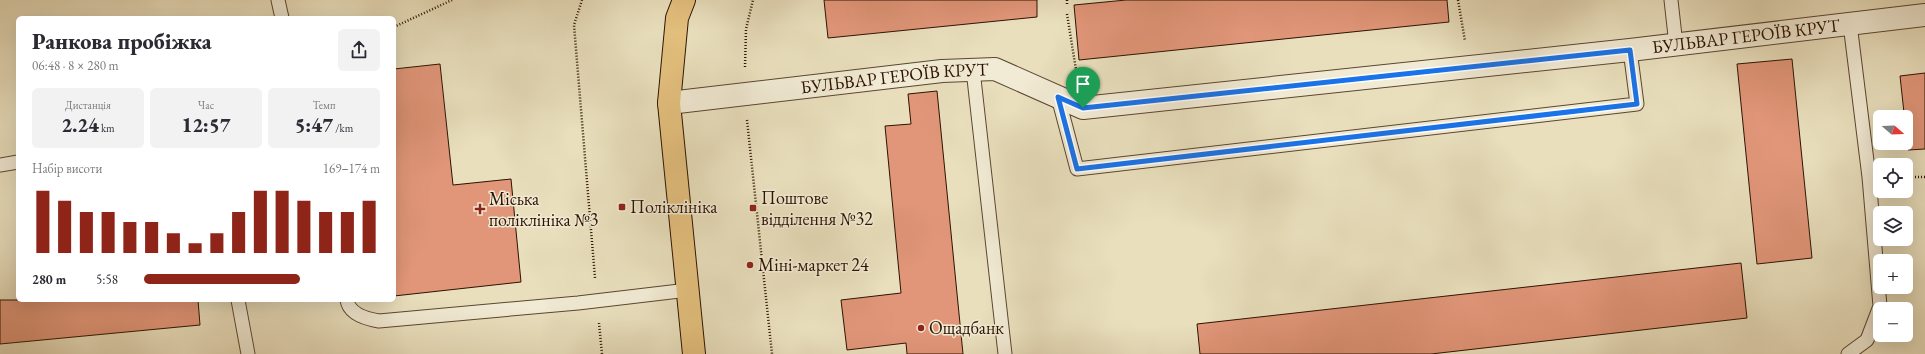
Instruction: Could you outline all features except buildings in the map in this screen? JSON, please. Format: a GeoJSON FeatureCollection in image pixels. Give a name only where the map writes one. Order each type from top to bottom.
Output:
{"type":"FeatureCollection","features":[{"type":"Feature","properties":{"kind":"main road"},"geometry":{"type":"LineString","coordinates":[[684,0],[677,18],[669,103],[694,354]]}},
{"type":"Feature","properties":{"kind":"street","name":"БУЛЬВАР ГЕРОЇВ КРУТ"},"geometry":{"type":"LineString","coordinates":[[669,103],[942,71],[995,69],[1083,108],[1469,68],[1925,15]]}},
{"type":"Feature","properties":{"kind":"lane"},"geometry":{"type":"LineString","coordinates":[[278,0],[282,16]]}},
{"type":"Feature","properties":{"kind":"lane"},"geometry":{"type":"LineString","coordinates":[[1671,0],[1676,45]]}},
{"type":"Feature","properties":{"kind":"lane"},"geometry":{"type":"LineString","coordinates":[[1848,354],[1867,340],[1880,306],[1869,177],[1850,24]]}},
{"type":"Feature","properties":{"kind":"lane"},"geometry":{"type":"LineString","coordinates":[[1058,97],[1077,169],[1637,104],[1630,50]]}},
{"type":"Feature","properties":{"kind":"lane"},"geometry":{"type":"LineString","coordinates":[[973,70],[1005,354]]}},
{"type":"Feature","properties":{"kind":"lane"},"geometry":{"type":"LineString","coordinates":[[0,165],[16,162]]}},
{"type":"Feature","properties":{"kind":"lane"},"geometry":{"type":"LineString","coordinates":[[347,302],[348,305],[355,313],[367,319],[379,321],[597,301],[688,290]]}},
{"type":"Feature","properties":{"kind":"lane"},"geometry":{"type":"LineString","coordinates":[[238,302],[248,354]]}},
{"type":"Feature","properties":{"kind":"path"},"geometry":{"type":"LineString","coordinates":[[396,26],[452,0]]}},
{"type":"Feature","properties":{"kind":"path"},"geometry":{"type":"LineString","coordinates":[[582,0],[574,25],[602,354]]}},
{"type":"Feature","properties":{"kind":"path"},"geometry":{"type":"LineString","coordinates":[[753,0],[746,29],[745,93],[772,354]]}},
{"type":"Feature","properties":{"kind":"path"},"geometry":{"type":"LineString","coordinates":[[1067,0],[1067,6]]}},
{"type":"Feature","properties":{"kind":"path"},"geometry":{"type":"LineString","coordinates":[[1458,0],[1469,68]]}},
{"type":"Feature","properties":{"kind":"path"},"geometry":{"type":"LineString","coordinates":[[1067,14],[1083,108]]}},
{"type":"Feature","properties":{"kind":"path"},"geometry":{"type":"LineString","coordinates":[[1913,177],[1925,177]]}},
{"type":"Feature","properties":{"kind":"place","name":"Поліклініка"},"geometry":{"type":"Point","coordinates":[622,207]}},
{"type":"Feature","properties":{"kind":"place","name":"Поштове відділення №32"},"geometry":{"type":"Point","coordinates":[753,208]}},
{"type":"Feature","properties":{"kind":"place","name":"Міська поліклініка №3"},"geometry":{"type":"Point","coordinates":[480,209]}},
{"type":"Feature","properties":{"kind":"place","name":"Міні-маркет 24"},"geometry":{"type":"Point","coordinates":[750,265]}},
{"type":"Feature","properties":{"kind":"place","name":"Ощадбанк"},"geometry":{"type":"Point","coordinates":[921,328]}},
{"type":"Feature","properties":{"kind":"route"},"geometry":{"type":"LineString","coordinates":[[1630,50],[1637,104],[1077,169],[1058,97],[1083,108],[1630,50]]}}]}
